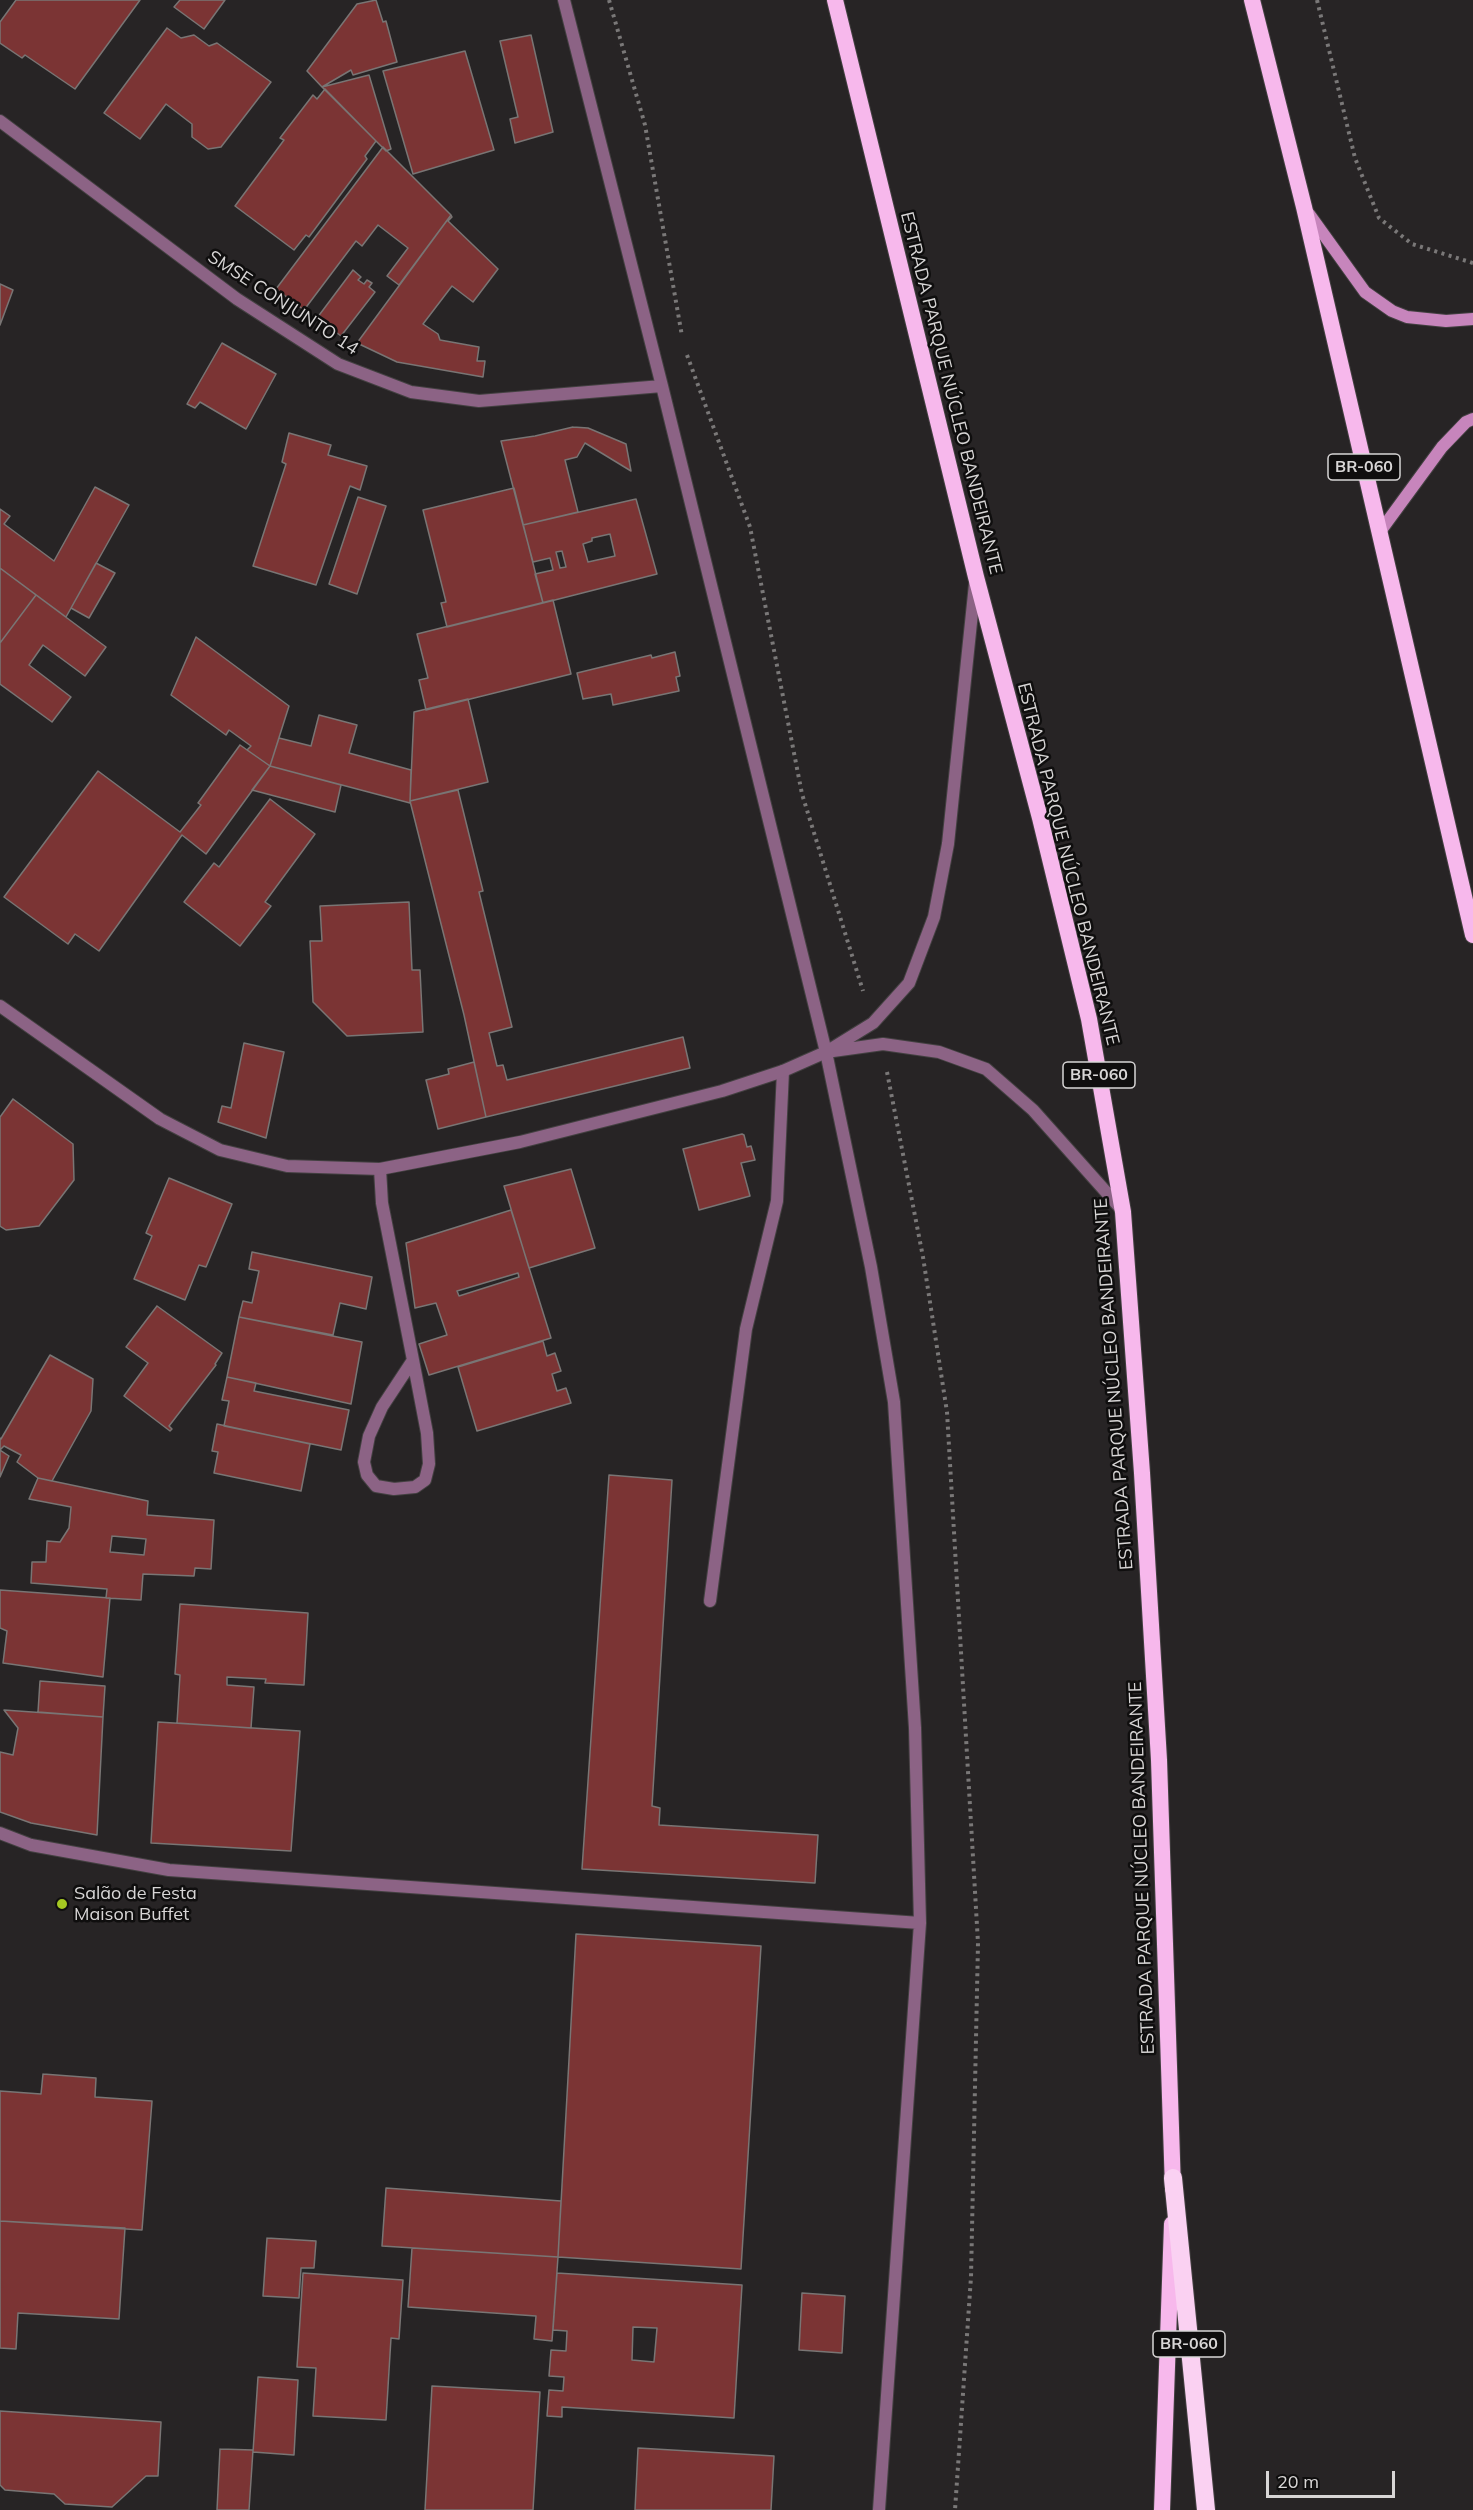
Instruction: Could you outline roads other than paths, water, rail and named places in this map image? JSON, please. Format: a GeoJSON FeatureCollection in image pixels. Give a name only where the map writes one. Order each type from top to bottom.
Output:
{"type":"FeatureCollection","features":[{"type":"Feature","properties":{"kind":"highway","name":"ESTRADA PARQUE NÚCLEO BANDEIRANTE"},"geometry":{"type":"LineString","coordinates":[[835,0],[976,577],[1040,818],[1089,1019],[1123,1212],[1142,1473],[1159,1760],[1173,2178],[1162,2510]]}},
{"type":"Feature","properties":{"kind":"highway","name":"BR-060"},"geometry":{"type":"LineString","coordinates":[[1252,0],[1304,207],[1473,935]]}},
{"type":"Feature","properties":{"kind":"highway","name":"BR-060"},"geometry":{"type":"LineString","coordinates":[[1173,2178],[1206,2510]]}},
{"type":"Feature","properties":{"kind":"main road"},"geometry":{"type":"LineString","coordinates":[[1304,207],[1365,292],[1392,311],[1407,317],[1436,320],[1473,319]]}},
{"type":"Feature","properties":{"kind":"main road"},"geometry":{"type":"LineString","coordinates":[[1379,533],[1442,447],[1466,422],[1473,419]]}},
{"type":"Feature","properties":{"kind":"street"},"geometry":{"type":"LineString","coordinates":[[564,0],[662,386],[826,1052],[871,1267],[894,1402],[915,1728],[920,1923],[879,2510]]}},
{"type":"Feature","properties":{"kind":"street","name":"SMSE CONJUNTO 14"},"geometry":{"type":"LineString","coordinates":[[0,121],[237,299],[338,363],[411,392],[479,401],[662,386]]}},
{"type":"Feature","properties":{"kind":"street"},"geometry":{"type":"LineString","coordinates":[[0,1006],[160,1119],[220,1150],[286,1166],[380,1170],[520,1142],[722,1091],[783,1071],[826,1052],[873,1023],[909,983],[934,917],[948,844],[976,577]]}},
{"type":"Feature","properties":{"kind":"street"},"geometry":{"type":"LineString","coordinates":[[826,1052],[883,1044],[939,1052],[986,1069],[1033,1110],[1123,1212]]}},
{"type":"Feature","properties":{"kind":"street"},"geometry":{"type":"LineString","coordinates":[[710,1600],[746,1329],[777,1201],[783,1071]]}},
{"type":"Feature","properties":{"kind":"street"},"geometry":{"type":"LineString","coordinates":[[380,1170],[382,1203],[413,1360],[427,1433],[429,1464],[425,1480],[415,1487],[394,1489],[376,1486],[367,1475],[364,1462],[369,1436],[382,1407],[413,1360]]}},
{"type":"Feature","properties":{"kind":"street"},"geometry":{"type":"LineString","coordinates":[[0,1833],[31,1845],[169,1870],[920,1923]]}},
{"type":"Feature","properties":{"kind":"place","name":"Salão de Festa Maison Buffet"},"geometry":{"type":"Point","coordinates":[62,1904]}}]}
